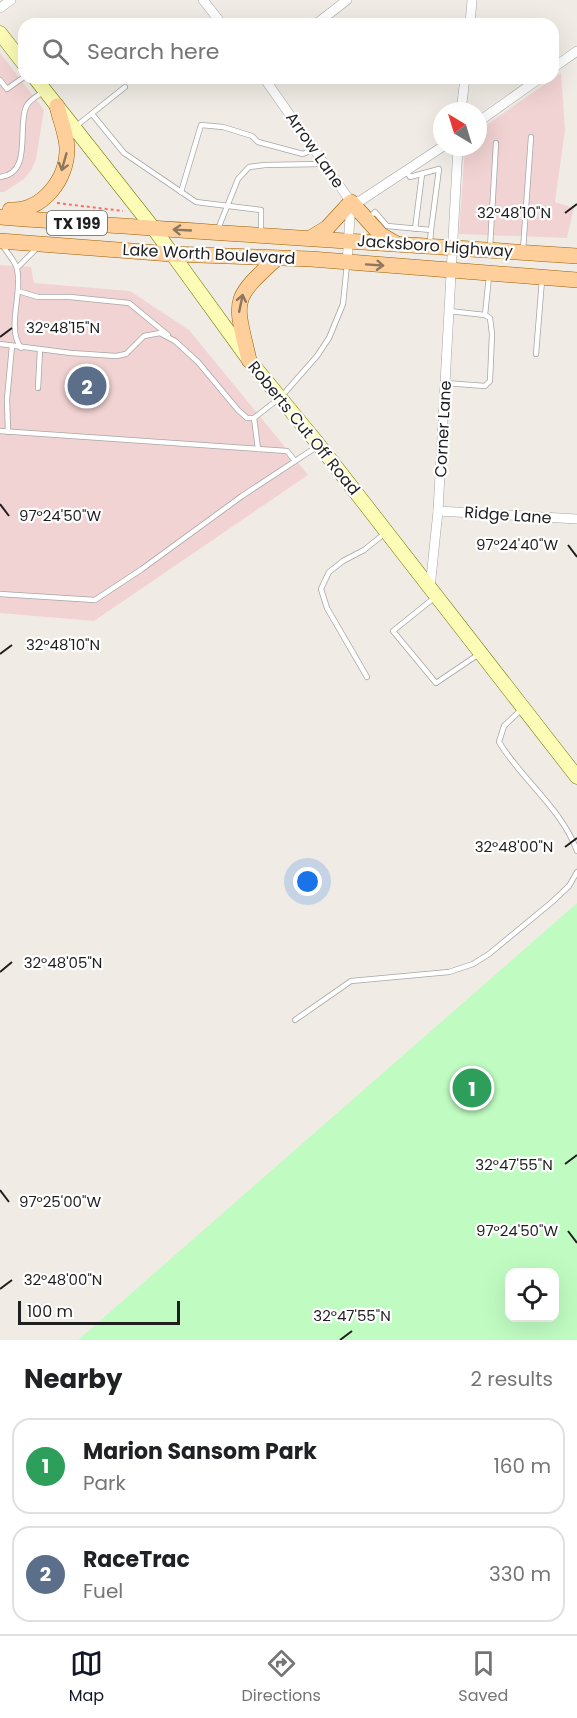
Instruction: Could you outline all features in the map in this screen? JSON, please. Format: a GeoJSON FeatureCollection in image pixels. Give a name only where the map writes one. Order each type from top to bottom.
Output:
{"type":"FeatureCollection","features":[{"type":"Feature","properties":{"kind":"main road"},"geometry":{"type":"LineString","coordinates":[[0,215],[6,210],[20,211],[32,208],[51,192],[61,172],[67,149],[57,106]]}},
{"type":"Feature","properties":{"kind":"main road"},"geometry":{"type":"LineString","coordinates":[[312,237],[327,228],[351,202],[381,235],[398,244]]}},
{"type":"Feature","properties":{"kind":"main road","name":"Lake Worth Boulevard"},"geometry":{"type":"LineString","coordinates":[[0,215],[154,229],[294,236]]}},
{"type":"Feature","properties":{"kind":"main road","name":"Jacksboro Highway"},"geometry":{"type":"LineString","coordinates":[[294,236],[577,255]]}},
{"type":"Feature","properties":{"kind":"main road","name":"Lake Worth Boulevard"},"geometry":{"type":"LineString","coordinates":[[0,241],[171,254],[311,259]]}},
{"type":"Feature","properties":{"kind":"main road"},"geometry":{"type":"LineString","coordinates":[[249,360],[238,314],[238,304],[249,283],[277,258]]}},
{"type":"Feature","properties":{"kind":"main road","name":"Jacksboro Highway"},"geometry":{"type":"LineString","coordinates":[[311,259],[577,280]]}},
{"type":"Feature","properties":{"kind":"street"},"geometry":{"type":"LineString","coordinates":[[0,8],[11,0]]}},
{"type":"Feature","properties":{"kind":"street"},"geometry":{"type":"LineString","coordinates":[[203,0],[217,18]]}},
{"type":"Feature","properties":{"kind":"street"},"geometry":{"type":"LineString","coordinates":[[324,18],[347,0]]}},
{"type":"Feature","properties":{"kind":"street"},"geometry":{"type":"LineString","coordinates":[[470,18],[472,0]]}},
{"type":"Feature","properties":{"kind":"street"},"geometry":{"type":"LineString","coordinates":[[3,42],[18,58]]}},
{"type":"Feature","properties":{"kind":"street"},"geometry":{"type":"LineString","coordinates":[[559,64],[577,51]]}},
{"type":"Feature","properties":{"kind":"street","name":"Roberts Cut Off Road"},"geometry":{"type":"LineString","coordinates":[[40,84],[154,229],[249,360],[319,445],[525,707],[577,777]]}},
{"type":"Feature","properties":{"kind":"street","name":"Arrow Lane"},"geometry":{"type":"LineString","coordinates":[[268,84],[351,202],[347,263]]}},
{"type":"Feature","properties":{"kind":"street"},"geometry":{"type":"LineString","coordinates":[[462,102],[464,84]]}},
{"type":"Feature","properties":{"kind":"street"},"geometry":{"type":"LineString","coordinates":[[487,116],[532,84]]}},
{"type":"Feature","properties":{"kind":"street"},"geometry":{"type":"LineString","coordinates":[[351,202],[360,201],[433,153]]}},
{"type":"Feature","properties":{"kind":"street","name":"Corner Lane"},"geometry":{"type":"LineString","coordinates":[[433,592],[458,156]]}},
{"type":"Feature","properties":{"kind":"street","name":"Ridge Lane"},"geometry":{"type":"LineString","coordinates":[[438,511],[577,519]]}},
{"type":"Feature","properties":{"kind":"lane"},"geometry":{"type":"LineString","coordinates":[[0,80],[7,89]]}},
{"type":"Feature","properties":{"kind":"lane"},"geometry":{"type":"LineString","coordinates":[[0,94],[18,81]]}},
{"type":"Feature","properties":{"kind":"lane"},"geometry":{"type":"LineString","coordinates":[[75,127],[125,87]]}},
{"type":"Feature","properties":{"kind":"lane"},"geometry":{"type":"LineString","coordinates":[[0,177],[11,174],[16,167],[22,151],[23,117],[26,107],[31,100],[45,90]]}},
{"type":"Feature","properties":{"kind":"lane"},"geometry":{"type":"LineString","coordinates":[[92,114],[124,153],[196,202],[261,210],[260,234]]}},
{"type":"Feature","properties":{"kind":"lane"},"geometry":{"type":"LineString","coordinates":[[181,192],[201,125],[223,127],[252,136],[258,142],[303,154],[314,149]]}},
{"type":"Feature","properties":{"kind":"lane"},"geometry":{"type":"LineString","coordinates":[[523,252],[531,137]]}},
{"type":"Feature","properties":{"kind":"lane"},"geometry":{"type":"LineString","coordinates":[[490,250],[496,142]]}},
{"type":"Feature","properties":{"kind":"lane"},"geometry":{"type":"LineString","coordinates":[[428,156],[429,172]]}},
{"type":"Feature","properties":{"kind":"lane"},"geometry":{"type":"LineString","coordinates":[[217,232],[238,179],[249,167],[325,164]]}},
{"type":"Feature","properties":{"kind":"lane"},"geometry":{"type":"LineString","coordinates":[[406,170],[410,177],[439,169],[430,246]]}},
{"type":"Feature","properties":{"kind":"lane"},"geometry":{"type":"LineString","coordinates":[[415,229],[422,174]]}},
{"type":"Feature","properties":{"kind":"lane"},"geometry":{"type":"LineString","coordinates":[[367,219],[375,212],[387,226],[431,230]]}},
{"type":"Feature","properties":{"kind":"lane"},"geometry":{"type":"LineString","coordinates":[[0,241],[17,268],[15,328],[17,342],[21,348]]}},
{"type":"Feature","properties":{"kind":"lane"},"geometry":{"type":"LineString","coordinates":[[17,268],[40,245]]}},
{"type":"Feature","properties":{"kind":"lane"},"geometry":{"type":"LineString","coordinates":[[18,291],[38,297],[70,297],[129,303],[198,362],[238,410],[247,418],[254,418],[281,398],[317,356],[329,338],[343,304],[347,263]]}},
{"type":"Feature","properties":{"kind":"lane"},"geometry":{"type":"LineString","coordinates":[[485,315],[489,274]]}},
{"type":"Feature","properties":{"kind":"lane"},"geometry":{"type":"LineString","coordinates":[[536,354],[542,278]]}},
{"type":"Feature","properties":{"kind":"lane"},"geometry":{"type":"LineString","coordinates":[[445,383],[485,386],[490,381],[492,322],[485,315],[449,310]]}},
{"type":"Feature","properties":{"kind":"lane"},"geometry":{"type":"LineString","coordinates":[[0,344],[40,350],[116,356],[126,354],[144,336],[160,333],[175,341]]}},
{"type":"Feature","properties":{"kind":"lane"},"geometry":{"type":"LineString","coordinates":[[8,432],[7,399],[12,346]]}},
{"type":"Feature","properties":{"kind":"lane"},"geometry":{"type":"LineString","coordinates":[[38,388],[40,350]]}},
{"type":"Feature","properties":{"kind":"lane"},"geometry":{"type":"LineString","coordinates":[[254,418],[258,449]]}},
{"type":"Feature","properties":{"kind":"lane"},"geometry":{"type":"LineString","coordinates":[[0,431],[287,451],[295,461]]}},
{"type":"Feature","properties":{"kind":"lane"},"geometry":{"type":"LineString","coordinates":[[0,594],[95,600],[142,569],[242,496],[319,445]]}},
{"type":"Feature","properties":{"kind":"lane"},"geometry":{"type":"LineString","coordinates":[[367,677],[327,608],[321,589],[329,572],[343,561],[364,550],[386,532]]}},
{"type":"Feature","properties":{"kind":"lane"},"geometry":{"type":"LineString","coordinates":[[433,592],[393,631],[436,683],[481,652]]}},
{"type":"Feature","properties":{"kind":"lane"},"geometry":{"type":"LineString","coordinates":[[525,707],[504,726],[499,742],[511,761],[567,830],[577,851]]}},
{"type":"Feature","properties":{"kind":"lane"},"geometry":{"type":"LineString","coordinates":[[294,1020],[351,981],[449,972],[473,964],[489,954],[552,902],[570,886],[577,872]]}},
{"type":"Feature","properties":{"kind":"path"},"geometry":{"type":"LineString","coordinates":[[52,200],[62,205],[125,211]]}},
{"type":"Feature","properties":{"kind":"shaded area"},"geometry":{"type":"Polygon","coordinates":[[[0,53],[18,76],[18,84],[24,84],[44,110],[36,159],[32,169],[24,179],[4,192],[0,192],[0,53]]]}},
{"type":"Feature","properties":{"kind":"shaded area"},"geometry":{"type":"Polygon","coordinates":[[[561,73],[565,130],[555,202],[574,208],[567,238],[459,234],[464,156],[487,156],[487,125],[545,84],[559,84],[561,73]]]}},
{"type":"Feature","properties":{"kind":"shaded area"},"geometry":{"type":"Polygon","coordinates":[[[0,265],[31,267],[34,283],[130,291],[189,330],[308,475],[94,621],[0,613],[0,265]]]}},
{"type":"Feature","properties":{"kind":"green space"},"geometry":{"type":"Polygon","coordinates":[[[577,903],[577,1340],[78,1340],[577,903]]]}},
{"type":"Feature","properties":{"kind":"place","name":"RaceTrac"},"geometry":{"type":"Point","coordinates":[87,386]}},
{"type":"Feature","properties":{"kind":"place","name":"Marion Sansom Park"},"geometry":{"type":"Point","coordinates":[472,1088]}}]}
